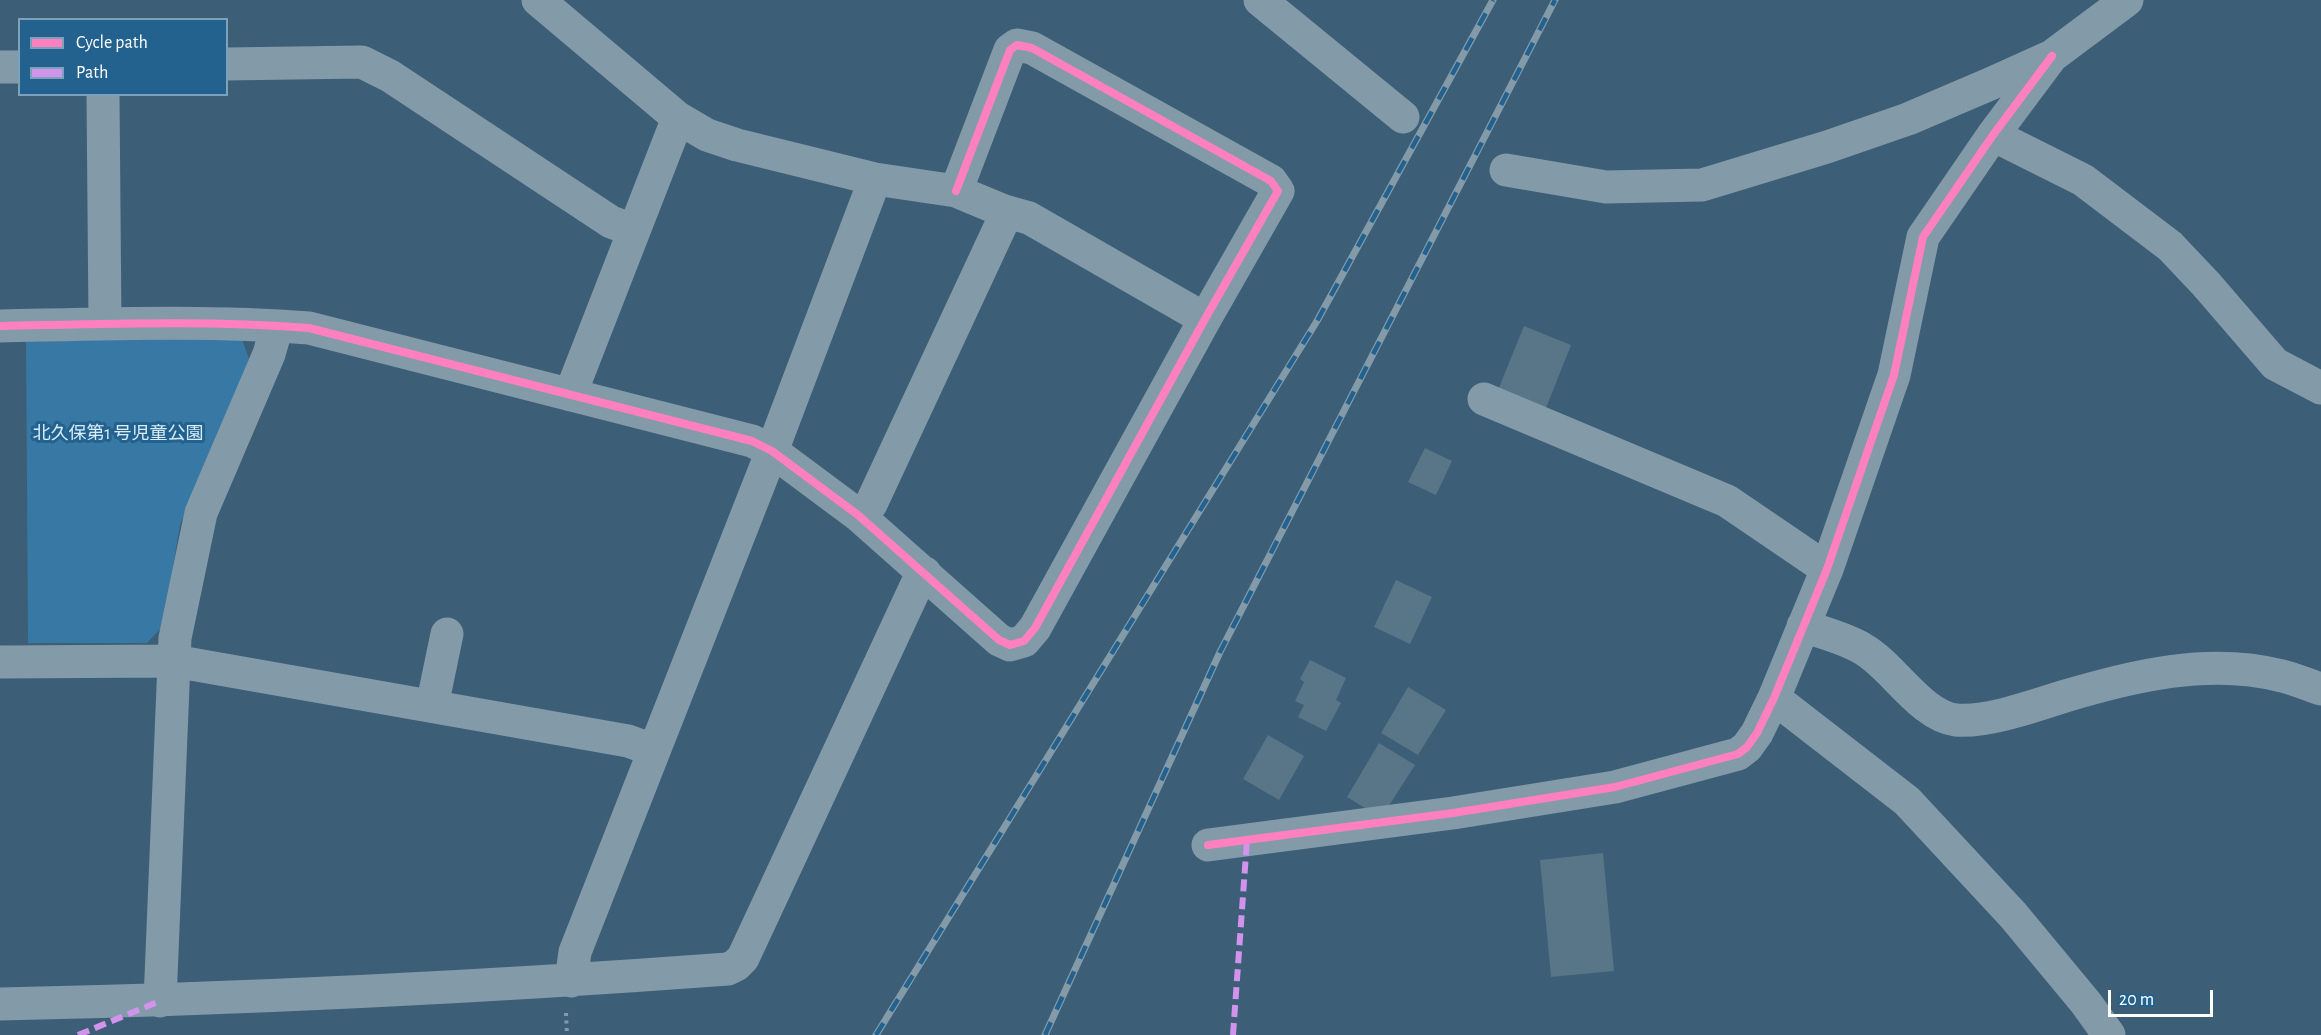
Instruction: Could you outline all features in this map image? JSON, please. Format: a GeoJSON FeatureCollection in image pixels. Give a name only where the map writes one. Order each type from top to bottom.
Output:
{"type":"FeatureCollection","features":[{"type":"Feature","properties":{"kind":"street"},"geometry":{"type":"LineString","coordinates":[[538,0],[678,118],[707,135],[737,145],[875,179],[956,191],[1004,211],[1029,218],[1204,319]]}},
{"type":"Feature","properties":{"kind":"street"},"geometry":{"type":"LineString","coordinates":[[1260,0],[1403,117]]}},
{"type":"Feature","properties":{"kind":"street"},"geometry":{"type":"LineString","coordinates":[[1506,170],[1606,187],[1702,184],[1827,147],[1908,119],[2052,56],[2127,0]]}},
{"type":"Feature","properties":{"kind":"street"},"geometry":{"type":"LineString","coordinates":[[0,326],[105,324],[309,328],[752,441],[772,451],[858,515],[999,640],[1010,645],[1024,641],[1035,628],[1204,319],[1278,191],[1271,181],[1032,48],[1017,45],[1010,50],[956,191]]}},
{"type":"Feature","properties":{"kind":"street"},"geometry":{"type":"LineString","coordinates":[[1208,845],[1453,813],[1615,787],[1738,754],[1747,747],[1757,733],[1774,698],[1827,569],[1894,375],[1923,237],[1993,135],[2052,56]]}},
{"type":"Feature","properties":{"kind":"street"},"geometry":{"type":"LineString","coordinates":[[228,64],[362,63],[390,76],[611,222],[633,230]]}},
{"type":"Feature","properties":{"kind":"street"},"geometry":{"type":"LineString","coordinates":[[0,67],[18,67]]}},
{"type":"Feature","properties":{"kind":"street"},"geometry":{"type":"LineString","coordinates":[[103,96],[105,324]]}},
{"type":"Feature","properties":{"kind":"street"},"geometry":{"type":"LineString","coordinates":[[570,394],[678,118]]}},
{"type":"Feature","properties":{"kind":"street"},"geometry":{"type":"LineString","coordinates":[[1993,135],[2083,180],[2170,246],[2275,364],[2321,388]]}},
{"type":"Feature","properties":{"kind":"street"},"geometry":{"type":"LineString","coordinates":[[571,981],[575,952],[772,451],[875,179]]}},
{"type":"Feature","properties":{"kind":"street"},"geometry":{"type":"LineString","coordinates":[[858,515],[871,504],[1001,225],[1004,211]]}},
{"type":"Feature","properties":{"kind":"street"},"geometry":{"type":"LineString","coordinates":[[160,1001],[175,638],[201,513],[268,354],[277,326]]}},
{"type":"Feature","properties":{"kind":"street"},"geometry":{"type":"LineString","coordinates":[[1485,399],[1726,501],[1827,569]]}},
{"type":"Feature","properties":{"kind":"street"},"geometry":{"type":"LineString","coordinates":[[0,1004],[160,1001],[571,981],[728,969],[736,966],[744,958],[917,584],[925,573]]}},
{"type":"Feature","properties":{"kind":"street"},"geometry":{"type":"LineString","coordinates":[[1803,626],[1861,647],[1874,656],[1926,705],[1942,717],[1957,720],[1982,718],[2021,710],[2143,675],[2191,668],[2242,670],[2281,675],[2321,689]]}},
{"type":"Feature","properties":{"kind":"street"},"geometry":{"type":"LineString","coordinates":[[432,705],[447,634]]}},
{"type":"Feature","properties":{"kind":"street"},"geometry":{"type":"LineString","coordinates":[[0,662],[174,662],[432,705],[628,741],[653,750]]}},
{"type":"Feature","properties":{"kind":"street"},"geometry":{"type":"LineString","coordinates":[[1774,698],[1907,801],[2013,915],[2086,1003],[2109,1035]]}},
{"type":"Feature","properties":{"kind":"green space","name":"北久保第1 号児童公園"},"geometry":{"type":"Polygon","coordinates":[[[26,339],[242,339],[249,359],[180,525],[163,626],[147,643],[28,643],[26,339]]]}},
{"type":"Feature","properties":{"kind":"building"},"geometry":{"type":"Polygon","coordinates":[[[1524,326],[1571,345],[1546,408],[1498,390],[1524,326]]]}},
{"type":"Feature","properties":{"kind":"building"},"geometry":{"type":"Polygon","coordinates":[[[1425,448],[1452,461],[1436,495],[1408,482],[1425,448]]]}},
{"type":"Feature","properties":{"kind":"building"},"geometry":{"type":"Polygon","coordinates":[[[1396,580],[1432,597],[1410,644],[1374,627],[1396,580]]]}},
{"type":"Feature","properties":{"kind":"building"},"geometry":{"type":"Polygon","coordinates":[[[1310,660],[1346,678],[1336,700],[1341,703],[1326,731],[1298,717],[1304,705],[1295,701],[1304,682],[1300,679],[1310,660]]]}},
{"type":"Feature","properties":{"kind":"building"},"geometry":{"type":"Polygon","coordinates":[[[1408,687],[1446,710],[1418,755],[1381,733],[1408,687]]]}},
{"type":"Feature","properties":{"kind":"building"},"geometry":{"type":"Polygon","coordinates":[[[1268,735],[1304,756],[1279,800],[1243,779],[1268,735]]]}},
{"type":"Feature","properties":{"kind":"building"},"geometry":{"type":"Polygon","coordinates":[[[1379,743],[1415,765],[1381,818],[1347,797],[1379,743]]]}},
{"type":"Feature","properties":{"kind":"building"},"geometry":{"type":"Polygon","coordinates":[[[1603,853],[1614,971],[1551,977],[1540,860],[1603,853]]]}},
{"type":"Feature","properties":{"kind":"railway"},"geometry":{"type":"LineString","coordinates":[[876,1035],[1317,321],[1493,0]]}},
{"type":"Feature","properties":{"kind":"railway"},"geometry":{"type":"LineString","coordinates":[[1045,1035],[1220,652],[1555,0]]}},
{"type":"Feature","properties":{"kind":"marked path"},"geometry":{"type":"LineString","coordinates":[[1233,1035],[1247,840]]}},
{"type":"Feature","properties":{"kind":"marked path"},"geometry":{"type":"LineString","coordinates":[[78,1035],[160,1001]]}},
{"type":"Feature","properties":{"kind":"cycle path"},"geometry":{"type":"LineString","coordinates":[[0,326],[194,323],[309,328],[752,441],[772,451],[858,515],[999,640],[1010,645],[1024,641],[1035,628],[1278,191],[1271,181],[1032,48],[1017,45],[1010,50],[956,191]]}},
{"type":"Feature","properties":{"kind":"cycle path"},"geometry":{"type":"LineString","coordinates":[[1208,845],[1453,813],[1615,787],[1738,754],[1747,747],[1757,733],[1774,698],[1827,569],[1894,375],[1923,237],[1993,135],[2052,56]]}}]}
